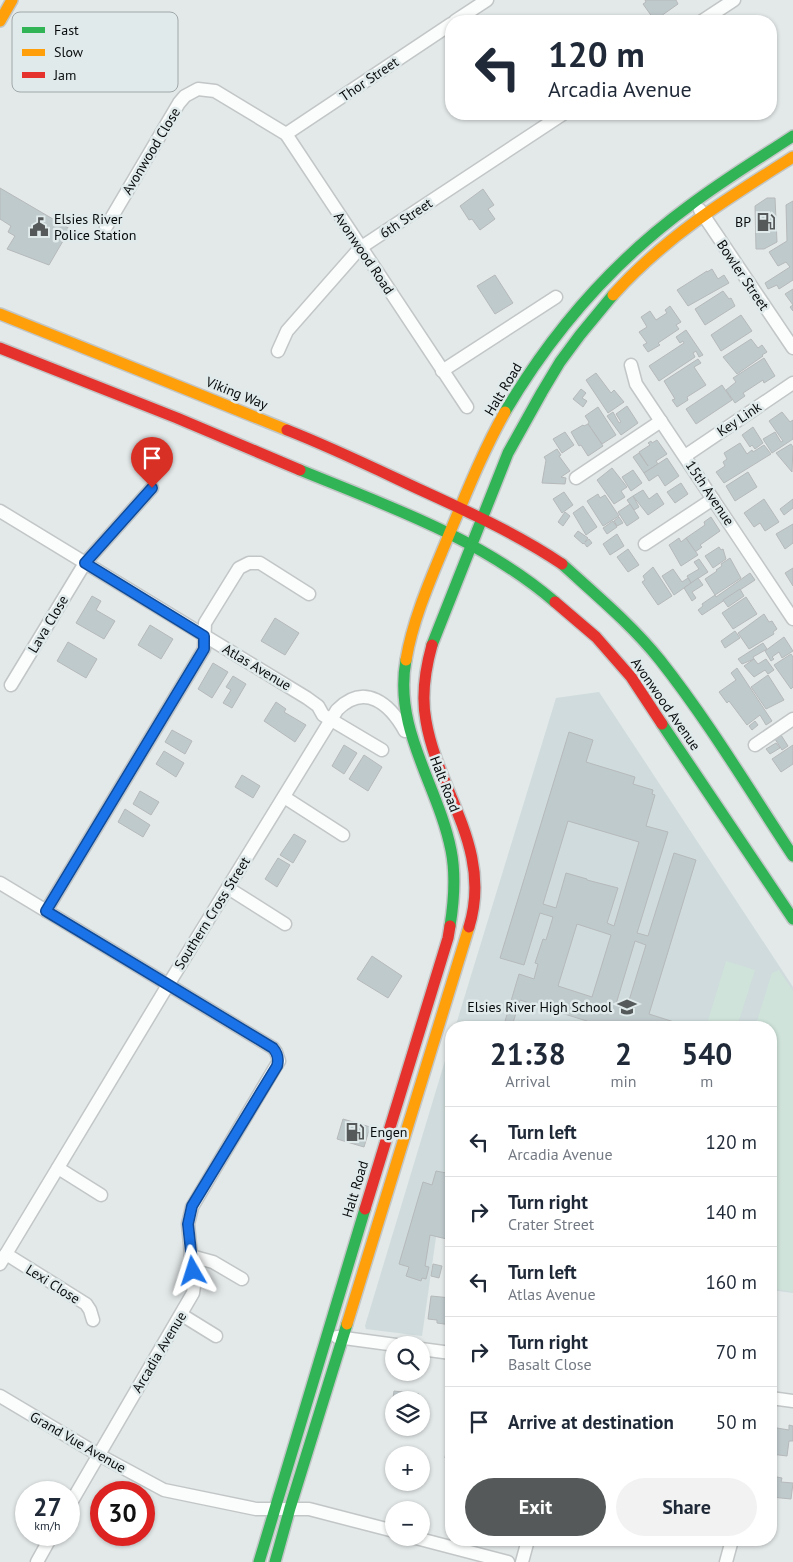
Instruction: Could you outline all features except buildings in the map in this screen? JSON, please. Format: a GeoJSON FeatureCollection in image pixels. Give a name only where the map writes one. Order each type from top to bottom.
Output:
{"type":"FeatureCollection","features":[{"type":"Feature","properties":{"kind":"street"},"geometry":{"type":"LineString","coordinates":[[0,21],[12,0]]}},
{"type":"Feature","properties":{"kind":"street"},"geometry":{"type":"LineString","coordinates":[[464,15],[487,0]]}},
{"type":"Feature","properties":{"kind":"street"},"geometry":{"type":"LineString","coordinates":[[711,15],[734,0]]}},
{"type":"Feature","properties":{"kind":"street","name":"Thor Street"},"geometry":{"type":"LineString","coordinates":[[286,134],[445,28]]}},
{"type":"Feature","properties":{"kind":"street","name":"Avonwood Close"},"geometry":{"type":"LineString","coordinates":[[106,227],[179,103],[192,92],[198,90],[215,91],[286,134]]}},
{"type":"Feature","properties":{"kind":"street","name":"6th Street"},"geometry":{"type":"LineString","coordinates":[[278,351],[287,331],[360,248],[554,120]]}},
{"type":"Feature","properties":{"kind":"street","name":"Avonwood Road"},"geometry":{"type":"LineString","coordinates":[[286,134],[467,407]]}},
{"type":"Feature","properties":{"kind":"street","name":"Halt Road"},"geometry":{"type":"LineString","coordinates":[[259,1562],[445,947],[453,910],[455,889],[454,867],[449,839],[408,729],[404,706],[403,683],[410,636],[479,461],[527,376],[555,337],[620,264],[655,232],[694,202],[793,136]]}},
{"type":"Feature","properties":{"kind":"street","name":"Halt Road"},"geometry":{"type":"LineString","coordinates":[[275,1562],[473,915],[475,876],[472,855],[461,820],[431,742],[424,708],[424,692],[430,653],[508,453],[538,396],[569,348],[597,313],[634,273],[676,236],[703,215],[793,157]]}},
{"type":"Feature","properties":{"kind":"street","name":"Bowler Street"},"geometry":{"type":"LineString","coordinates":[[694,202],[793,348]]}},
{"type":"Feature","properties":{"kind":"street"},"geometry":{"type":"LineString","coordinates":[[442,371],[556,297]]}},
{"type":"Feature","properties":{"kind":"street","name":"Viking Way"},"geometry":{"type":"LineString","coordinates":[[0,314],[325,445],[483,519]]}},
{"type":"Feature","properties":{"kind":"street"},"geometry":{"type":"LineString","coordinates":[[0,348],[294,466],[406,514],[449,535]]}},
{"type":"Feature","properties":{"kind":"street","name":"15th Avenue"},"geometry":{"type":"LineString","coordinates":[[631,365],[636,384],[793,619]]}},
{"type":"Feature","properties":{"kind":"street","name":"Key Link"},"geometry":{"type":"LineString","coordinates":[[685,456],[793,383]]}},
{"type":"Feature","properties":{"kind":"street"},"geometry":{"type":"LineString","coordinates":[[576,478],[661,421]]}},
{"type":"Feature","properties":{"kind":"street","name":"Lava Close"},"geometry":{"type":"LineString","coordinates":[[10,685],[85,563],[152,488]]}},
{"type":"Feature","properties":{"kind":"street"},"geometry":{"type":"LineString","coordinates":[[646,544],[713,499]]}},
{"type":"Feature","properties":{"kind":"street","name":"Atlas Avenue"},"geometry":{"type":"LineString","coordinates":[[0,511],[307,698],[318,706],[323,715],[382,750]]}},
{"type":"Feature","properties":{"kind":"street","name":"Avonwood Avenue"},"geometry":{"type":"LineString","coordinates":[[483,519],[538,548],[562,564],[622,618],[660,660],[703,720],[793,856]]}},
{"type":"Feature","properties":{"kind":"street","name":"Avonwood Avenue"},"geometry":{"type":"LineString","coordinates":[[449,535],[473,546],[534,584],[596,637],[614,657],[660,718],[793,919]]}},
{"type":"Feature","properties":{"kind":"street"},"geometry":{"type":"LineString","coordinates":[[46,911],[204,649],[205,623],[236,572],[244,564],[260,563],[309,594]]}},
{"type":"Feature","properties":{"kind":"street","name":"Southern Cross Street"},"geometry":{"type":"LineString","coordinates":[[3,1259],[168,985],[338,710],[348,700],[363,698],[372,698],[384,704],[394,714],[417,753]]}},
{"type":"Feature","properties":{"kind":"street"},"geometry":{"type":"LineString","coordinates":[[754,746],[793,719]]}},
{"type":"Feature","properties":{"kind":"street"},"geometry":{"type":"LineString","coordinates":[[284,797],[343,835]]}},
{"type":"Feature","properties":{"kind":"street","name":"Arcadia Avenue"},"geometry":{"type":"LineString","coordinates":[[0,883],[273,1048],[279,1061],[192,1206],[188,1224],[194,1290],[182,1315],[80,1487]]}},
{"type":"Feature","properties":{"kind":"street"},"geometry":{"type":"LineString","coordinates":[[228,888],[285,924]]}},
{"type":"Feature","properties":{"kind":"street"},"geometry":{"type":"LineString","coordinates":[[58,1168],[101,1195]]}},
{"type":"Feature","properties":{"kind":"street"},"geometry":{"type":"LineString","coordinates":[[191,1256],[213,1262],[242,1279]]}},
{"type":"Feature","properties":{"kind":"street","name":"Lexi Close"},"geometry":{"type":"LineString","coordinates":[[3,1259],[86,1304],[93,1320]]}},
{"type":"Feature","properties":{"kind":"street"},"geometry":{"type":"LineString","coordinates":[[182,1315],[216,1336]]}},
{"type":"Feature","properties":{"kind":"street"},"geometry":{"type":"LineString","coordinates":[[327,1335],[385,1344]]}},
{"type":"Feature","properties":{"kind":"street"},"geometry":{"type":"LineString","coordinates":[[430,1350],[445,1352]]}},
{"type":"Feature","properties":{"kind":"street","name":"Grand Vue Avenue"},"geometry":{"type":"LineString","coordinates":[[0,1396],[99,1455],[164,1490],[238,1506],[290,1508],[321,1512],[385,1529]]}},
{"type":"Feature","properties":{"kind":"street"},"geometry":{"type":"LineString","coordinates":[[777,1399],[793,1401]]}},
{"type":"Feature","properties":{"kind":"street"},"geometry":{"type":"LineString","coordinates":[[430,1542],[445,1546]]}},
{"type":"Feature","properties":{"kind":"street"},"geometry":{"type":"LineString","coordinates":[[37,1562],[46,1546]]}},
{"type":"Feature","properties":{"kind":"street"},"geometry":{"type":"LineString","coordinates":[[447,1546],[508,1562]]}},
{"type":"Feature","properties":{"kind":"street"},"geometry":{"type":"LineString","coordinates":[[522,1562],[526,1546]]}},
{"type":"Feature","properties":{"kind":"street"},"geometry":{"type":"LineString","coordinates":[[726,1562],[730,1546]]}},
{"type":"Feature","properties":{"kind":"shaded area","name":"Elsies River High School"},"geometry":{"type":"Polygon","coordinates":[[[599,692],[793,987],[793,1293],[777,1291],[777,1021],[457,1021],[556,698],[599,692]]]}},
{"type":"Feature","properties":{"kind":"shaded area"},"geometry":{"type":"Polygon","coordinates":[[[445,1061],[445,1239],[436,1237],[422,1336],[366,1329],[365,1326],[445,1061]]]}},
{"type":"Feature","properties":{"kind":"green space"},"geometry":{"type":"Polygon","coordinates":[[[726,961],[755,970],[739,1021],[708,1021],[726,961]]]}},
{"type":"Feature","properties":{"kind":"green space"},"geometry":{"type":"Polygon","coordinates":[[[779,970],[793,991],[793,1292],[777,1289],[777,1021],[757,1021],[772,973],[779,970]]]}},
{"type":"Feature","properties":{"kind":"traffic: fast"},"geometry":{"type":"LineString","coordinates":[[505,412],[523,382],[564,326],[610,274],[635,250],[661,227],[702,197],[793,136]]}},
{"type":"Feature","properties":{"kind":"traffic: fast"},"geometry":{"type":"LineString","coordinates":[[432,645],[508,453],[560,362],[613,295]]}},
{"type":"Feature","properties":{"kind":"traffic: fast"},"geometry":{"type":"LineString","coordinates":[[300,470],[400,511],[465,542],[497,560],[555,602]]}},
{"type":"Feature","properties":{"kind":"traffic: fast"},"geometry":{"type":"LineString","coordinates":[[562,564],[626,622],[660,660],[712,732],[793,856]]}},
{"type":"Feature","properties":{"kind":"traffic: fast"},"geometry":{"type":"LineString","coordinates":[[406,660],[404,685],[406,710],[411,733],[445,826],[451,850],[454,888],[450,926]]}},
{"type":"Feature","properties":{"kind":"traffic: fast"},"geometry":{"type":"LineString","coordinates":[[662,724],[793,919]]}},
{"type":"Feature","properties":{"kind":"traffic: fast"},"geometry":{"type":"LineString","coordinates":[[259,1562],[365,1209]]}},
{"type":"Feature","properties":{"kind":"traffic: fast"},"geometry":{"type":"LineString","coordinates":[[275,1562],[347,1324]]}},
{"type":"Feature","properties":{"kind":"traffic: slow"},"geometry":{"type":"LineString","coordinates":[[0,21],[12,0]]}},
{"type":"Feature","properties":{"kind":"traffic: slow"},"geometry":{"type":"LineString","coordinates":[[613,295],[654,254],[698,219],[793,157]]}},
{"type":"Feature","properties":{"kind":"traffic: slow"},"geometry":{"type":"LineString","coordinates":[[0,314],[287,430]]}},
{"type":"Feature","properties":{"kind":"traffic: slow"},"geometry":{"type":"LineString","coordinates":[[406,660],[413,629],[430,582],[475,474],[505,412]]}},
{"type":"Feature","properties":{"kind":"traffic: slow"},"geometry":{"type":"LineString","coordinates":[[347,1324],[469,927]]}},
{"type":"Feature","properties":{"kind":"traffic: jam"},"geometry":{"type":"LineString","coordinates":[[0,348],[177,418],[300,470]]}},
{"type":"Feature","properties":{"kind":"traffic: jam"},"geometry":{"type":"LineString","coordinates":[[287,430],[355,459],[477,516],[529,543],[562,564]]}},
{"type":"Feature","properties":{"kind":"traffic: jam"},"geometry":{"type":"LineString","coordinates":[[555,602],[596,637],[631,677],[662,724]]}},
{"type":"Feature","properties":{"kind":"traffic: jam"},"geometry":{"type":"LineString","coordinates":[[432,645],[424,683],[426,721],[432,747],[469,846],[474,872],[475,899],[469,927]]}},
{"type":"Feature","properties":{"kind":"traffic: jam"},"geometry":{"type":"LineString","coordinates":[[365,1209],[448,938],[450,926]]}},
{"type":"Feature","properties":{"kind":"place","name":"BP"},"geometry":{"type":"Point","coordinates":[766,222]}},
{"type":"Feature","properties":{"kind":"place","name":"Elsies River Police Station"},"geometry":{"type":"Point","coordinates":[39,227]}},
{"type":"Feature","properties":{"kind":"place","name":"Elsies River High School"},"geometry":{"type":"Point","coordinates":[627,1007]}},
{"type":"Feature","properties":{"kind":"place","name":"Engen"},"geometry":{"type":"Point","coordinates":[355,1132]}},
{"type":"Feature","properties":{"kind":"route"},"geometry":{"type":"LineString","coordinates":[[152,488],[85,563],[204,636],[204,649],[46,911],[273,1048],[278,1056],[277,1066],[192,1206],[188,1224],[193,1271]]}}]}
